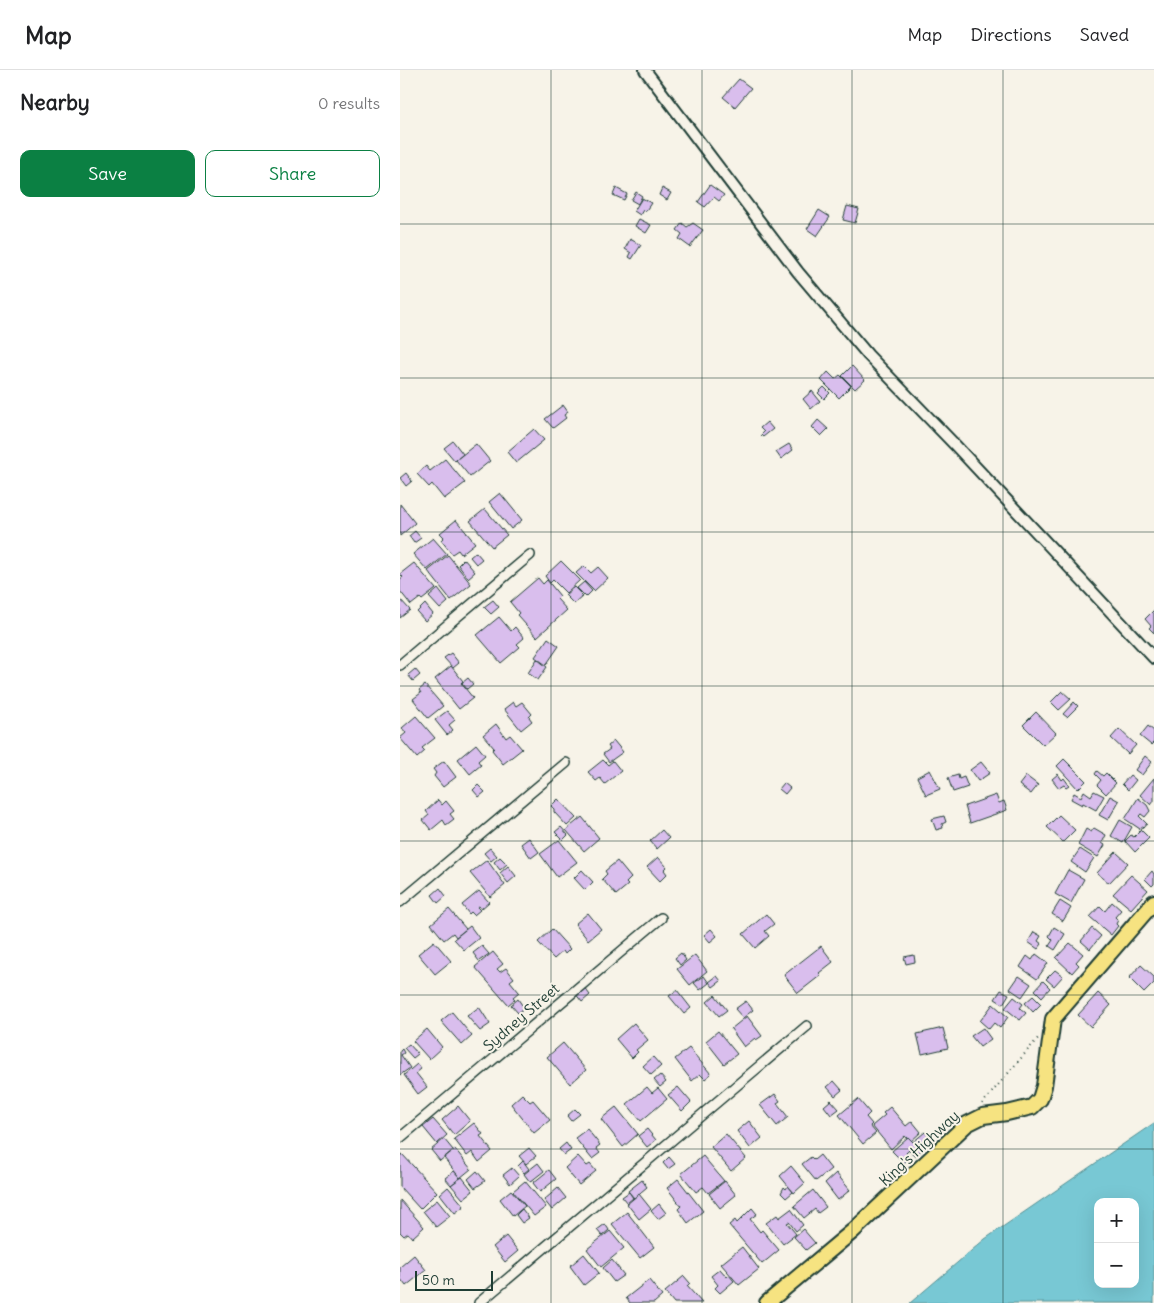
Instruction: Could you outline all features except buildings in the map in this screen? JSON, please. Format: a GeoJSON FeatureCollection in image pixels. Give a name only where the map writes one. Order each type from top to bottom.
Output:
{"type":"FeatureCollection","features":[{"type":"Feature","properties":{"kind":"highway"},"geometry":{"type":"LineString","coordinates":[[1053,1019],[1154,902]]}},
{"type":"Feature","properties":{"kind":"highway","name":"King's Highway"},"geometry":{"type":"LineString","coordinates":[[767,1303],[853,1230],[967,1124],[983,1116],[1032,1107],[1040,1099],[1044,1086],[1053,1019]]}},
{"type":"Feature","properties":{"kind":"street"},"geometry":{"type":"LineString","coordinates":[[645,70],[798,272],[868,355],[956,446],[1154,658]]}},
{"type":"Feature","properties":{"kind":"street"},"geometry":{"type":"LineString","coordinates":[[400,664],[530,555]]}},
{"type":"Feature","properties":{"kind":"street"},"geometry":{"type":"LineString","coordinates":[[400,902],[566,763]]}},
{"type":"Feature","properties":{"kind":"street","name":"Sydney Street"},"geometry":{"type":"LineString","coordinates":[[400,1138],[661,918]]}},
{"type":"Feature","properties":{"kind":"street"},"geometry":{"type":"LineString","coordinates":[[479,1303],[808,1026]]}},
{"type":"Feature","properties":{"kind":"path"},"geometry":{"type":"LineString","coordinates":[[980,1107],[1053,1019]]}},
{"type":"Feature","properties":{"kind":"water"},"geometry":{"type":"Polygon","coordinates":[[[1154,1123],[1154,1303],[910,1303],[985,1239],[1154,1123]]]}}]}
